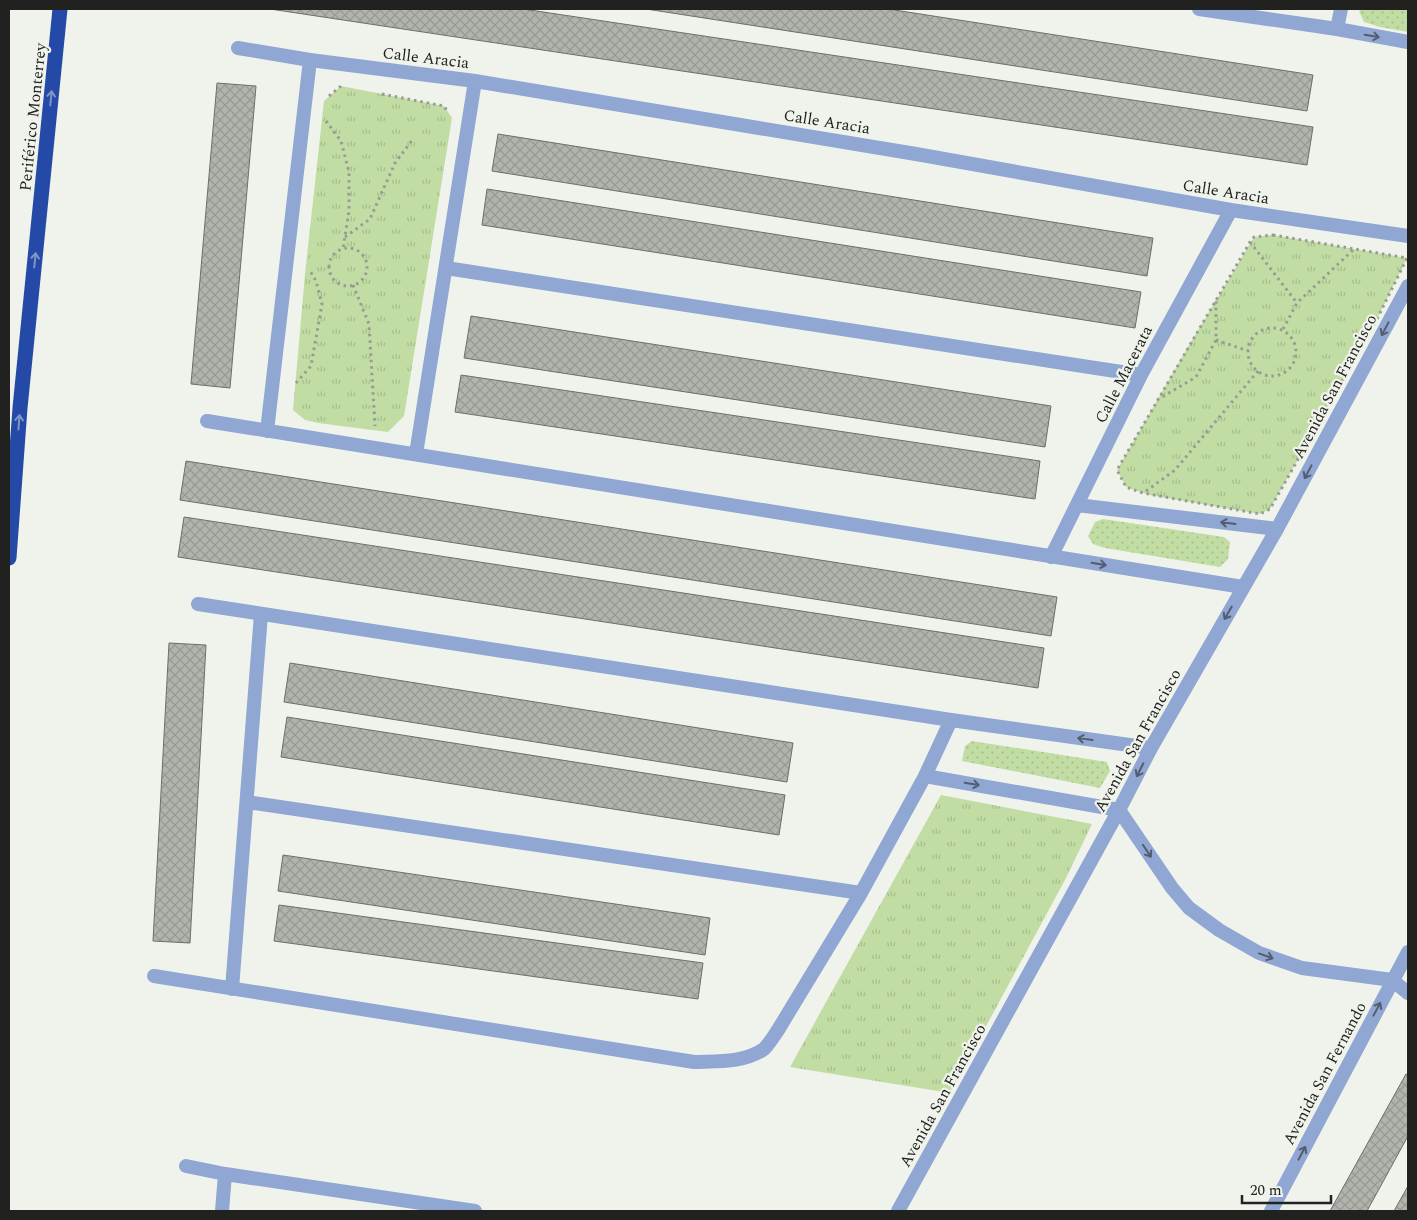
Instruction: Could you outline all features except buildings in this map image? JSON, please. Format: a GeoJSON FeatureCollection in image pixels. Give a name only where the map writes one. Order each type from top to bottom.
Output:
{"type":"FeatureCollection","features":[{"type":"Feature","properties":{"kind":"highway","name":"Periférico Monterrey"},"geometry":{"type":"LineString","coordinates":[[9,558],[20,408],[60,9]]}},
{"type":"Feature","properties":{"kind":"street"},"geometry":{"type":"LineString","coordinates":[[1199,9],[1337,29],[1408,42]]}},
{"type":"Feature","properties":{"kind":"street"},"geometry":{"type":"LineString","coordinates":[[1337,29],[1341,9]]}},
{"type":"Feature","properties":{"kind":"street","name":"Calle Aracia"},"geometry":{"type":"LineString","coordinates":[[238,48],[310,60],[475,82],[925,155],[1231,210],[1408,236]]}},
{"type":"Feature","properties":{"kind":"street"},"geometry":{"type":"LineString","coordinates":[[267,431],[310,60]]}},
{"type":"Feature","properties":{"kind":"street"},"geometry":{"type":"LineString","coordinates":[[416,454],[475,82]]}},
{"type":"Feature","properties":{"kind":"street","name":"Calle Macerata"},"geometry":{"type":"LineString","coordinates":[[1051,556],[1141,375],[1231,210]]}},
{"type":"Feature","properties":{"kind":"street"},"geometry":{"type":"LineString","coordinates":[[446,268],[1141,375]]}},
{"type":"Feature","properties":{"kind":"street","name":"Avenida San Francisco"},"geometry":{"type":"LineString","coordinates":[[898,1211],[1119,810],[1151,748],[1277,529],[1408,286]]}},
{"type":"Feature","properties":{"kind":"street"},"geometry":{"type":"LineString","coordinates":[[207,421],[1243,587]]}},
{"type":"Feature","properties":{"kind":"street"},"geometry":{"type":"LineString","coordinates":[[1077,505],[1277,529]]}},
{"type":"Feature","properties":{"kind":"street"},"geometry":{"type":"LineString","coordinates":[[198,604],[951,720],[1151,748]]}},
{"type":"Feature","properties":{"kind":"street"},"geometry":{"type":"LineString","coordinates":[[232,989],[261,614]]}},
{"type":"Feature","properties":{"kind":"street"},"geometry":{"type":"LineString","coordinates":[[154,976],[694,1062],[734,1060],[750,1056],[765,1048],[778,1030],[861,893],[924,776],[951,720]]}},
{"type":"Feature","properties":{"kind":"street"},"geometry":{"type":"LineString","coordinates":[[924,776],[1119,810],[1172,888],[1189,908],[1219,930],[1258,953],[1302,968],[1392,980],[1408,993]]}},
{"type":"Feature","properties":{"kind":"street"},"geometry":{"type":"LineString","coordinates":[[247,802],[861,893]]}},
{"type":"Feature","properties":{"kind":"street","name":"Avenida San Fernando"},"geometry":{"type":"LineString","coordinates":[[1271,1211],[1408,952]]}},
{"type":"Feature","properties":{"kind":"street"},"geometry":{"type":"LineString","coordinates":[[186,1166],[226,1174],[475,1211]]}},
{"type":"Feature","properties":{"kind":"street"},"geometry":{"type":"LineString","coordinates":[[222,1211],[226,1174]]}},
{"type":"Feature","properties":{"kind":"path"},"geometry":{"type":"LineString","coordinates":[[324,101],[341,86],[350,88]]}},
{"type":"Feature","properties":{"kind":"path"},"geometry":{"type":"LineString","coordinates":[[378,93],[444,106],[452,118]]}},
{"type":"Feature","properties":{"kind":"path"},"geometry":{"type":"LineString","coordinates":[[321,126],[322,116],[341,141],[349,172],[349,211],[343,249]]}},
{"type":"Feature","properties":{"kind":"path"},"geometry":{"type":"LineString","coordinates":[[345,237],[370,219],[395,163],[413,139]]}},
{"type":"Feature","properties":{"kind":"path"},"geometry":{"type":"LineString","coordinates":[[1273,235],[1353,249],[1407,258],[1376,321],[1270,509],[1260,514],[1143,493],[1126,487],[1117,470],[1254,237],[1273,235]]}},
{"type":"Feature","properties":{"kind":"path"},"geometry":{"type":"LineString","coordinates":[[1250,242],[1297,302]]}},
{"type":"Feature","properties":{"kind":"path"},"geometry":{"type":"LineString","coordinates":[[343,249],[356,250],[365,259],[366,272],[359,282],[353,285],[341,285],[332,278],[329,272],[330,260],[333,255],[343,249]]}},
{"type":"Feature","properties":{"kind":"path"},"geometry":{"type":"LineString","coordinates":[[1283,329],[1297,302],[1353,249]]}},
{"type":"Feature","properties":{"kind":"path"},"geometry":{"type":"LineString","coordinates":[[295,383],[311,366],[322,304],[316,281],[306,265],[305,275]]}},
{"type":"Feature","properties":{"kind":"path"},"geometry":{"type":"LineString","coordinates":[[353,285],[369,324],[376,430]]}},
{"type":"Feature","properties":{"kind":"path"},"geometry":{"type":"LineString","coordinates":[[1157,400],[1196,377],[1216,340],[1216,301]]}},
{"type":"Feature","properties":{"kind":"path"},"geometry":{"type":"LineString","coordinates":[[1267,328],[1283,329],[1290,334],[1297,348],[1297,357],[1294,364],[1281,375],[1265,375],[1252,366],[1248,351],[1254,336],[1260,331],[1267,328]]}},
{"type":"Feature","properties":{"kind":"path"},"geometry":{"type":"LineString","coordinates":[[1216,340],[1248,351]]}},
{"type":"Feature","properties":{"kind":"path"},"geometry":{"type":"LineString","coordinates":[[1143,493],[1175,470],[1258,371]]}},
{"type":"Feature","properties":{"kind":"path"},"geometry":{"type":"LineString","coordinates":[[294,392],[296,374]]}},
{"type":"Feature","properties":{"kind":"green space"},"geometry":{"type":"Polygon","coordinates":[[[1362,9],[1408,9],[1408,32],[1364,22],[1359,11],[1362,9]]]}},
{"type":"Feature","properties":{"kind":"green space"},"geometry":{"type":"Polygon","coordinates":[[[341,86],[444,106],[452,118],[404,416],[388,432],[305,420],[293,410],[305,274],[324,101],[341,86]]]}},
{"type":"Feature","properties":{"kind":"green space"},"geometry":{"type":"Polygon","coordinates":[[[1273,235],[1407,258],[1376,321],[1270,509],[1260,514],[1149,495],[1126,487],[1117,470],[1185,352],[1254,237],[1273,235]]]}},
{"type":"Feature","properties":{"kind":"green space"},"geometry":{"type":"Polygon","coordinates":[[[1103,519],[1224,537],[1230,542],[1228,559],[1220,567],[1105,548],[1093,544],[1088,536],[1095,522],[1103,519]]]}},
{"type":"Feature","properties":{"kind":"green space"},"geometry":{"type":"Polygon","coordinates":[[[972,741],[1107,762],[1110,771],[1100,788],[962,761],[965,746],[972,741]]]}},
{"type":"Feature","properties":{"kind":"green space"},"geometry":{"type":"Polygon","coordinates":[[[941,795],[1092,824],[1066,878],[950,1093],[790,1067],[941,795]]]}}]}
